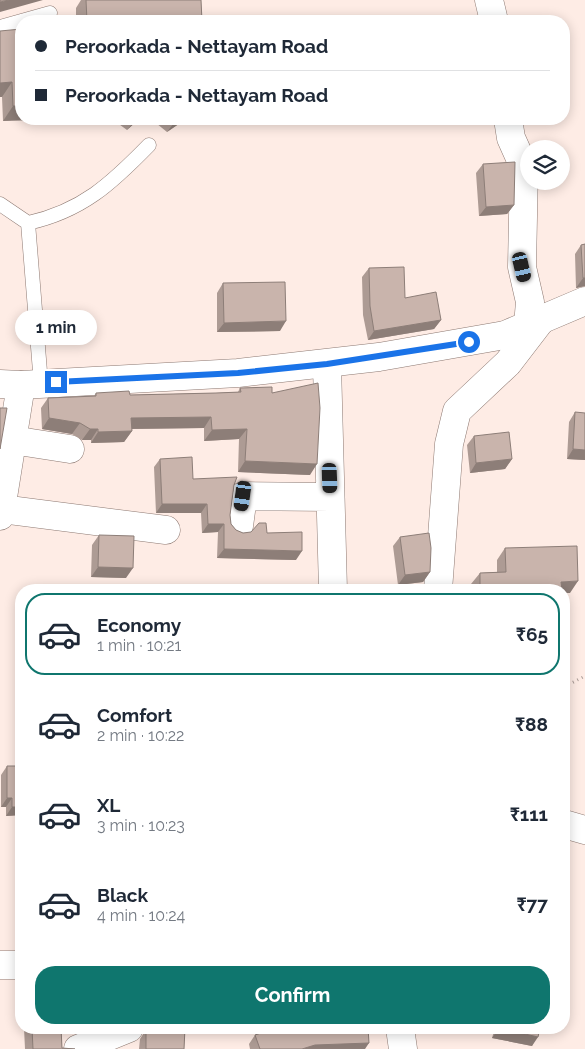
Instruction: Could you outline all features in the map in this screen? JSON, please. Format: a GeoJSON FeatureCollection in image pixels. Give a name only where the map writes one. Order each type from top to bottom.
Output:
{"type":"FeatureCollection","features":[{"type":"Feature","properties":{"kind":"street"},"geometry":{"type":"LineString","coordinates":[[489,0],[493,15]]}},
{"type":"Feature","properties":{"kind":"street"},"geometry":{"type":"LineString","coordinates":[[438,584],[449,444],[457,411],[508,362],[535,322],[522,267],[524,167],[511,138],[509,125]]}},
{"type":"Feature","properties":{"kind":"street"},"geometry":{"type":"LineString","coordinates":[[166,530],[1,512],[21,384],[238,373],[327,364],[505,335],[585,301]]}},
{"type":"Feature","properties":{"kind":"street"},"geometry":{"type":"LineString","coordinates":[[327,364],[333,584]]}},
{"type":"Feature","properties":{"kind":"street"},"geometry":{"type":"LineString","coordinates":[[12,440],[70,449]]}},
{"type":"Feature","properties":{"kind":"street"},"geometry":{"type":"LineString","coordinates":[[239,526],[243,496],[330,497]]}},
{"type":"Feature","properties":{"kind":"street"},"geometry":{"type":"LineString","coordinates":[[570,826],[585,830]]}},
{"type":"Feature","properties":{"kind":"street"},"geometry":{"type":"LineString","coordinates":[[0,965],[15,964]]}},
{"type":"Feature","properties":{"kind":"street"},"geometry":{"type":"LineString","coordinates":[[75,1034],[78,1049],[114,1034]]}},
{"type":"Feature","properties":{"kind":"street"},"geometry":{"type":"LineString","coordinates":[[401,1034],[403,1049]]}},
{"type":"Feature","properties":{"kind":"lane"},"geometry":{"type":"LineString","coordinates":[[46,15],[50,14]]}},
{"type":"Feature","properties":{"kind":"lane"},"geometry":{"type":"LineString","coordinates":[[0,26],[15,22]]}},
{"type":"Feature","properties":{"kind":"lane"},"geometry":{"type":"LineString","coordinates":[[28,223],[66,212],[100,191],[149,145]]}},
{"type":"Feature","properties":{"kind":"lane"},"geometry":{"type":"LineString","coordinates":[[0,204],[28,223]]}},
{"type":"Feature","properties":{"kind":"lane"},"geometry":{"type":"LineString","coordinates":[[21,384],[28,223]]}},
{"type":"Feature","properties":{"kind":"path"},"geometry":{"type":"LineString","coordinates":[[570,683],[585,676]]}},
{"type":"Feature","properties":{"kind":"building"},"geometry":{"type":"Polygon","coordinates":[[[86,0],[201,0],[202,15],[87,15],[86,0]]]}},
{"type":"Feature","properties":{"kind":"building"},"geometry":{"type":"Polygon","coordinates":[[[15,30],[15,106],[13,106],[12,82],[0,83],[0,31],[15,30]]]}},
{"type":"Feature","properties":{"kind":"building"},"geometry":{"type":"Polygon","coordinates":[[[515,162],[514,205],[486,207],[483,164],[515,162]]]}},
{"type":"Feature","properties":{"kind":"building"},"geometry":{"type":"Polygon","coordinates":[[[585,244],[585,278],[583,278],[581,245],[585,244]]]}},
{"type":"Feature","properties":{"kind":"building"},"geometry":{"type":"Polygon","coordinates":[[[404,267],[405,298],[436,292],[441,320],[374,331],[370,306],[369,268],[404,267]]]}},
{"type":"Feature","properties":{"kind":"building"},"geometry":{"type":"Polygon","coordinates":[[[285,282],[286,321],[224,323],[223,283],[285,282]]]}},
{"type":"Feature","properties":{"kind":"building"},"geometry":{"type":"Polygon","coordinates":[[[318,383],[320,408],[317,464],[245,461],[247,429],[212,430],[211,417],[131,418],[132,431],[98,432],[98,429],[90,429],[80,423],[49,418],[48,398],[96,396],[96,393],[129,391],[130,395],[241,392],[240,388],[272,387],[272,393],[318,383]]]}},
{"type":"Feature","properties":{"kind":"building"},"geometry":{"type":"Polygon","coordinates":[[[0,408],[7,408],[0,449],[0,408]]]}},
{"type":"Feature","properties":{"kind":"building"},"geometry":{"type":"Polygon","coordinates":[[[575,412],[585,413],[585,450],[573,449],[575,412]]]}},
{"type":"Feature","properties":{"kind":"building"},"geometry":{"type":"Polygon","coordinates":[[[509,432],[512,459],[476,463],[474,436],[509,432]]]}},
{"type":"Feature","properties":{"kind":"building"},"geometry":{"type":"Polygon","coordinates":[[[192,457],[193,479],[237,477],[234,485],[230,515],[231,524],[236,530],[243,533],[251,532],[259,523],[266,523],[267,533],[302,532],[302,551],[224,549],[224,524],[208,524],[207,504],[162,504],[160,459],[192,457]]]}},
{"type":"Feature","properties":{"kind":"building"},"geometry":{"type":"Polygon","coordinates":[[[429,533],[431,548],[430,572],[405,575],[400,537],[429,533]]]}},
{"type":"Feature","properties":{"kind":"building"},"geometry":{"type":"Polygon","coordinates":[[[99,535],[134,536],[133,568],[98,567],[99,535]]]}},
{"type":"Feature","properties":{"kind":"building"},"geometry":{"type":"Polygon","coordinates":[[[577,546],[578,581],[561,582],[561,584],[480,584],[480,573],[506,572],[505,548],[577,546]]]}},
{"type":"Feature","properties":{"kind":"building"},"geometry":{"type":"Polygon","coordinates":[[[7,766],[15,766],[15,807],[12,807],[12,798],[7,798],[7,766]]]}},
{"type":"Feature","properties":{"kind":"building"},"geometry":{"type":"Polygon","coordinates":[[[32,1034],[61,1034],[62,1048],[75,1049],[33,1049],[32,1034]]]}},
{"type":"Feature","properties":{"kind":"building"},"geometry":{"type":"Polygon","coordinates":[[[146,1034],[185,1034],[184,1049],[146,1049],[146,1034]]]}},
{"type":"Feature","properties":{"kind":"building"},"geometry":{"type":"Polygon","coordinates":[[[368,1034],[369,1043],[315,1045],[302,1049],[260,1049],[255,1035],[368,1034]]]}},
{"type":"Feature","properties":{"kind":"building"},"geometry":{"type":"Polygon","coordinates":[[[525,1034],[539,1034],[538,1037],[525,1034]]]}},
{"type":"Feature","properties":{"kind":"route"},"geometry":{"type":"LineString","coordinates":[[56,382],[238,373],[379,358],[469,342]]}}]}
